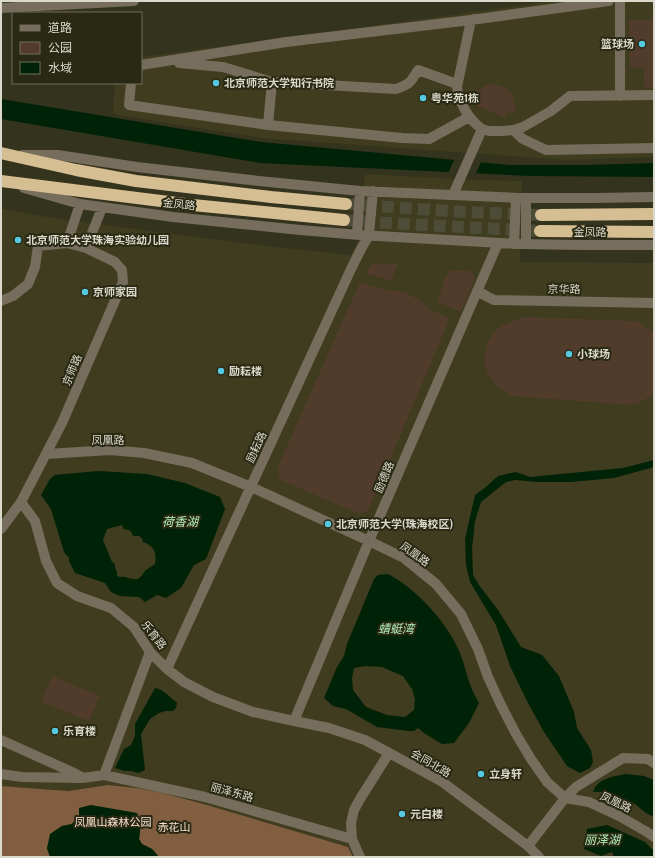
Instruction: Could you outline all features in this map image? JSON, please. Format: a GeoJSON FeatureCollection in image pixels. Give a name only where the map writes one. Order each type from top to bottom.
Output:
{"type":"FeatureCollection","features":[{"type":"Feature","properties":{"kind":"highway","name":"金凤路"},"geometry":{"type":"LineString","coordinates":[[6,154],[76,170],[136,181],[346,204]]}},
{"type":"Feature","properties":{"kind":"highway","name":"金凤路"},"geometry":{"type":"LineString","coordinates":[[1,181],[193,205],[344,220]]}},
{"type":"Feature","properties":{"kind":"highway","name":"金凤路"},"geometry":{"type":"LineString","coordinates":[[541,215],[654,214]]}},
{"type":"Feature","properties":{"kind":"highway","name":"金凤路"},"geometry":{"type":"LineString","coordinates":[[540,231],[654,232]]}},
{"type":"Feature","properties":{"kind":"street"},"geometry":{"type":"LineString","coordinates":[[1,8],[134,1]]}},
{"type":"Feature","properties":{"kind":"street"},"geometry":{"type":"LineString","coordinates":[[142,65],[286,42],[471,20],[608,1]]}},
{"type":"Feature","properties":{"kind":"street"},"geometry":{"type":"LineString","coordinates":[[620,1],[620,96]]}},
{"type":"Feature","properties":{"kind":"street"},"geometry":{"type":"LineString","coordinates":[[471,20],[457,84],[458,95],[469,117],[476,124],[489,131],[513,130],[523,126],[551,111],[570,96],[654,95]]}},
{"type":"Feature","properties":{"kind":"street"},"geometry":{"type":"LineString","coordinates":[[163,62],[223,67],[272,82],[396,89],[412,81],[418,70],[457,84]]}},
{"type":"Feature","properties":{"kind":"street"},"geometry":{"type":"LineString","coordinates":[[268,125],[272,82]]}},
{"type":"Feature","properties":{"kind":"street"},"geometry":{"type":"LineString","coordinates":[[131,84],[129,105],[268,125],[402,138],[429,139],[469,117]]}},
{"type":"Feature","properties":{"kind":"street"},"geometry":{"type":"LineString","coordinates":[[453,195],[482,128]]}},
{"type":"Feature","properties":{"kind":"street"},"geometry":{"type":"LineString","coordinates":[[513,130],[523,138],[546,150],[654,148]]}},
{"type":"Feature","properties":{"kind":"street","name":"金凤路"},"geometry":{"type":"LineString","coordinates":[[6,154],[58,155],[144,168],[259,182],[360,191],[526,198]]}},
{"type":"Feature","properties":{"kind":"street","name":"金凤路"},"geometry":{"type":"LineString","coordinates":[[1,181],[80,204],[102,208],[300,230],[514,244],[654,245]]}},
{"type":"Feature","properties":{"kind":"street"},"geometry":{"type":"LineString","coordinates":[[357,234],[360,191]]}},
{"type":"Feature","properties":{"kind":"street"},"geometry":{"type":"LineString","coordinates":[[369,235],[373,191]]}},
{"type":"Feature","properties":{"kind":"street"},"geometry":{"type":"LineString","coordinates":[[526,244],[526,198],[654,197]]}},
{"type":"Feature","properties":{"kind":"street"},"geometry":{"type":"LineString","coordinates":[[514,244],[516,198]]}},
{"type":"Feature","properties":{"kind":"street"},"geometry":{"type":"LineString","coordinates":[[1,301],[13,296],[28,284],[35,267],[38,246],[67,243],[80,204]]}},
{"type":"Feature","properties":{"kind":"street"},"geometry":{"type":"LineString","coordinates":[[86,248],[102,208]]}},
{"type":"Feature","properties":{"kind":"street","name":"励耘路"},"geometry":{"type":"LineString","coordinates":[[167,670],[351,269],[369,235]]}},
{"type":"Feature","properties":{"kind":"street","name":"京师路"},"geometry":{"type":"LineString","coordinates":[[1,529],[20,502],[47,454],[123,282],[122,270],[115,262],[86,248],[67,243]]}},
{"type":"Feature","properties":{"kind":"street","name":"励德路"},"geometry":{"type":"LineString","coordinates":[[294,721],[369,540],[498,243]]}},
{"type":"Feature","properties":{"kind":"street","name":"京华路"},"geometry":{"type":"LineString","coordinates":[[477,291],[494,300],[654,303]]}},
{"type":"Feature","properties":{"kind":"street","name":"凤凰路"},"geometry":{"type":"LineString","coordinates":[[47,454],[110,450],[144,453],[192,463],[251,487],[369,540],[404,558],[436,584],[461,614],[478,649],[500,705],[531,759],[547,782],[565,798],[589,802],[619,816],[654,837]]}},
{"type":"Feature","properties":{"kind":"street","name":"乐育路"},"geometry":{"type":"LineString","coordinates":[[20,502],[35,521],[46,561],[57,583],[78,596],[111,608],[134,627],[150,652],[167,670],[184,682],[213,697],[253,712],[294,721]]}},
{"type":"Feature","properties":{"kind":"street"},"geometry":{"type":"LineString","coordinates":[[1,774],[22,777],[83,778],[104,775],[150,652]]}},
{"type":"Feature","properties":{"kind":"street","name":"会同北路"},"geometry":{"type":"LineString","coordinates":[[294,721],[329,728],[365,740],[440,781],[528,846],[539,857]]}},
{"type":"Feature","properties":{"kind":"street"},"geometry":{"type":"LineString","coordinates":[[1,740],[83,778]]}},
{"type":"Feature","properties":{"kind":"street"},"geometry":{"type":"LineString","coordinates":[[360,857],[352,839],[351,823],[354,810],[389,753]]}},
{"type":"Feature","properties":{"kind":"street"},"geometry":{"type":"LineString","coordinates":[[528,846],[565,798],[576,787],[623,758],[648,759],[654,763]]}},
{"type":"Feature","properties":{"kind":"street","name":"丽泽东路"},"geometry":{"type":"LineString","coordinates":[[104,775],[205,797],[352,839]]}},
{"type":"Feature","properties":{"kind":"shaded area"},"geometry":{"type":"Polygon","coordinates":[[[554,1],[654,1],[654,157],[564,160],[261,138],[113,114],[115,84],[142,84],[142,57],[554,1]]]}},
{"type":"Feature","properties":{"kind":"shaded area","name":"北京师范大学(珠海校区)"},"geometry":{"type":"Polygon","coordinates":[[[365,174],[522,181],[520,262],[654,263],[654,857],[353,857],[347,847],[163,793],[137,788],[108,785],[68,791],[1,786],[1,208],[52,218],[249,244],[351,255],[360,235],[365,174]]]}},
{"type":"Feature","properties":{"kind":"green space","name":"篮球场"},"geometry":{"type":"Polygon","coordinates":[[[629,20],[654,20],[654,87],[644,87],[644,67],[630,68],[629,20]]]}},
{"type":"Feature","properties":{"kind":"green space"},"geometry":{"type":"Polygon","coordinates":[[[491,84],[502,86],[511,93],[515,103],[514,114],[508,112],[504,117],[477,106],[479,100],[473,97],[476,92],[491,84]]]}},
{"type":"Feature","properties":{"kind":"green space"},"geometry":{"type":"Polygon","coordinates":[[[373,263],[398,264],[391,281],[366,273],[373,263]]]}},
{"type":"Feature","properties":{"kind":"green space"},"geometry":{"type":"Polygon","coordinates":[[[451,270],[470,271],[475,277],[461,312],[437,302],[446,276],[451,270]]]}},
{"type":"Feature","properties":{"kind":"green space"},"geometry":{"type":"Polygon","coordinates":[[[360,282],[386,290],[405,293],[420,300],[430,310],[450,318],[368,511],[360,514],[280,480],[277,469],[360,282]]]}},
{"type":"Feature","properties":{"kind":"green space","name":"小球场"},"geometry":{"type":"Polygon","coordinates":[[[524,317],[636,321],[654,333],[654,393],[643,401],[631,405],[512,396],[498,387],[488,375],[484,362],[486,347],[492,334],[501,326],[524,317]]]}},
{"type":"Feature","properties":{"kind":"green space"},"geometry":{"type":"Polygon","coordinates":[[[52,676],[100,696],[89,721],[41,702],[52,676]]]}},
{"type":"Feature","properties":{"kind":"green space","name":"赤花山"},"geometry":{"type":"Polygon","coordinates":[[[108,785],[137,788],[163,793],[207,805],[348,847],[353,857],[159,857],[152,849],[142,844],[139,839],[141,823],[79,816],[72,824],[62,826],[47,848],[50,857],[1,857],[1,786],[68,791],[108,785]]]}},
{"type":"Feature","properties":{"kind":"water"},"geometry":{"type":"Polygon","coordinates":[[[1,99],[261,142],[509,165],[654,163],[654,177],[530,176],[260,163],[1,119],[1,99]]]}},
{"type":"Feature","properties":{"kind":"water"},"geometry":{"type":"Polygon","coordinates":[[[654,460],[654,467],[614,478],[571,482],[536,482],[516,480],[506,482],[481,502],[475,521],[472,548],[473,575],[498,610],[521,647],[542,655],[559,676],[574,712],[577,728],[591,750],[593,762],[590,768],[580,773],[567,766],[544,732],[510,666],[496,625],[470,582],[466,565],[465,539],[475,495],[498,476],[516,472],[530,477],[623,468],[654,460]]]}},
{"type":"Feature","properties":{"kind":"water","name":"荷香湖"},"geometry":{"type":"Polygon","coordinates":[[[98,471],[147,474],[185,483],[220,497],[225,509],[206,559],[194,565],[181,588],[166,598],[157,595],[145,602],[139,597],[120,596],[111,592],[105,583],[75,573],[69,558],[64,552],[51,509],[41,495],[50,479],[55,475],[98,471]],[[122,525],[107,529],[103,540],[112,562],[115,564],[117,576],[137,579],[155,564],[156,556],[154,550],[150,545],[143,542],[142,538],[139,536],[133,536],[130,531],[124,529],[122,525]]]}},
{"type":"Feature","properties":{"kind":"water","name":"蜻蜓湾"},"geometry":{"type":"Polygon","coordinates":[[[388,574],[419,596],[446,628],[460,654],[471,687],[479,703],[469,723],[454,743],[442,744],[418,728],[414,731],[409,731],[377,727],[346,709],[333,706],[324,698],[337,667],[344,656],[347,644],[374,579],[378,575],[388,574]],[[365,666],[354,668],[352,678],[353,690],[366,707],[387,715],[405,717],[414,710],[415,699],[412,689],[403,676],[382,667],[365,666]]]}},
{"type":"Feature","properties":{"kind":"water"},"geometry":{"type":"Polygon","coordinates":[[[155,688],[164,692],[177,703],[176,708],[173,711],[159,713],[150,719],[141,734],[145,770],[139,773],[115,768],[124,749],[131,745],[135,736],[135,724],[155,688]]]}},
{"type":"Feature","properties":{"kind":"water"},"geometry":{"type":"Polygon","coordinates":[[[626,774],[644,776],[654,780],[654,817],[646,813],[635,804],[624,799],[612,797],[603,792],[593,792],[596,786],[602,781],[626,774]]]}},
{"type":"Feature","properties":{"kind":"water"},"geometry":{"type":"Polygon","coordinates":[[[91,805],[137,813],[141,823],[139,839],[142,844],[152,849],[159,857],[50,857],[47,848],[50,834],[62,826],[72,824],[79,816],[79,808],[91,805]]]}},
{"type":"Feature","properties":{"kind":"water","name":"丽泽湖"},"geometry":{"type":"Polygon","coordinates":[[[607,825],[645,842],[654,851],[654,857],[614,857],[612,852],[601,856],[584,849],[587,829],[607,825]]]}},
{"type":"Feature","properties":{"kind":"pier"},"geometry":{"type":"Polygon","coordinates":[[[455,158],[482,160],[475,175],[448,174],[455,158]]]}},
{"type":"Feature","properties":{"kind":"tunnel"},"geometry":{"type":"LineString","coordinates":[[346,204],[463,212],[541,215]]}},
{"type":"Feature","properties":{"kind":"tunnel"},"geometry":{"type":"LineString","coordinates":[[344,220],[540,231]]}},
{"type":"Feature","properties":{"kind":"place","name":"篮球场"},"geometry":{"type":"Point","coordinates":[642,44]}},
{"type":"Feature","properties":{"kind":"place","name":"北京师范大学知行书院"},"geometry":{"type":"Point","coordinates":[216,83]}},
{"type":"Feature","properties":{"kind":"place","name":"粤华苑1栋"},"geometry":{"type":"Point","coordinates":[423,98]}},
{"type":"Feature","properties":{"kind":"place","name":"北京师范大学珠海实验幼儿园"},"geometry":{"type":"Point","coordinates":[18,240]}},
{"type":"Feature","properties":{"kind":"place","name":"京师家园"},"geometry":{"type":"Point","coordinates":[85,292]}},
{"type":"Feature","properties":{"kind":"place","name":"小球场"},"geometry":{"type":"Point","coordinates":[569,354]}},
{"type":"Feature","properties":{"kind":"place","name":"励耘楼"},"geometry":{"type":"Point","coordinates":[221,371]}},
{"type":"Feature","properties":{"kind":"place","name":"北京师范大学(珠海校区)"},"geometry":{"type":"Point","coordinates":[328,524]}},
{"type":"Feature","properties":{"kind":"place","name":"乐育楼"},"geometry":{"type":"Point","coordinates":[55,731]}},
{"type":"Feature","properties":{"kind":"place","name":"立身轩"},"geometry":{"type":"Point","coordinates":[481,774]}},
{"type":"Feature","properties":{"kind":"place","name":"元白楼"},"geometry":{"type":"Point","coordinates":[402,814]}},
{"type":"Feature","properties":{"kind":"park label","name":"凤凰山森林公园"},"geometry":{"type":"Point","coordinates":[113,822]}}]}
